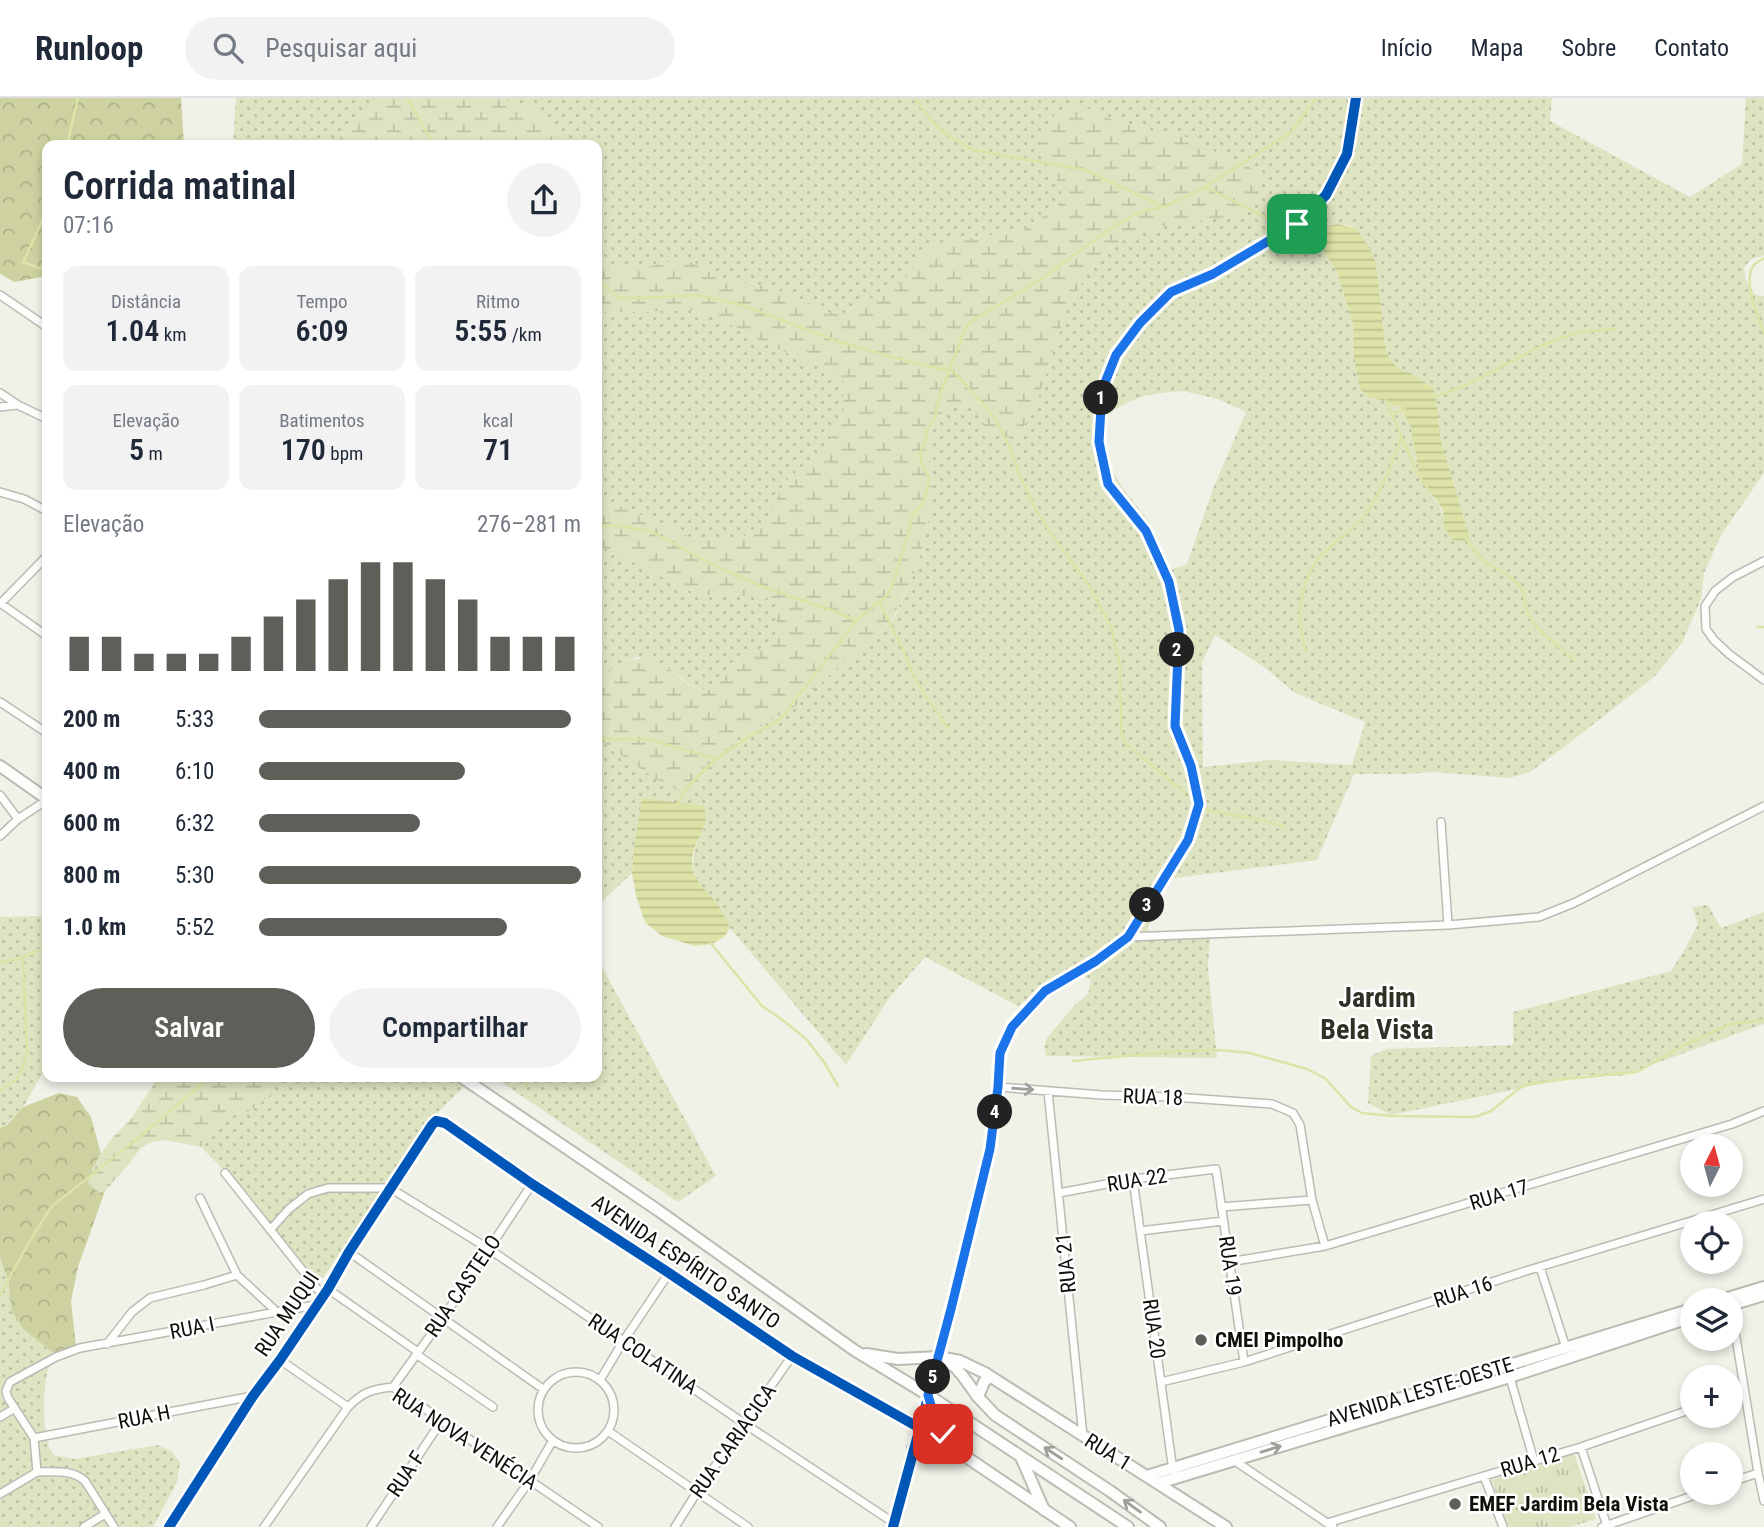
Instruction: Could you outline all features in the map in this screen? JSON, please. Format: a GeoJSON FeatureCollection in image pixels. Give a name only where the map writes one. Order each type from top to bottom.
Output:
{"type":"FeatureCollection","features":[{"type":"Feature","properties":{"kind":"street"},"geometry":{"type":"LineString","coordinates":[[893,1525],[939,1357],[990,1149],[1000,1053],[1012,1027],[1045,991],[1096,961],[1128,937],[1188,840],[1199,804],[1191,766],[1175,726],[1179,630],[1169,582],[1146,531],[1108,484],[1099,442],[1102,390],[1116,355],[1140,323],[1171,292],[1213,274],[1297,224],[1326,195],[1347,154],[1356,98]]}},
{"type":"Feature","properties":{"kind":"street"},"geometry":{"type":"LineString","coordinates":[[0,295],[42,324]]}},
{"type":"Feature","properties":{"kind":"street"},"geometry":{"type":"LineString","coordinates":[[0,393],[42,417]]}},
{"type":"Feature","properties":{"kind":"street"},"geometry":{"type":"LineString","coordinates":[[0,407],[18,405]]}},
{"type":"Feature","properties":{"kind":"street"},"geometry":{"type":"LineString","coordinates":[[0,492],[24,499],[42,508]]}},
{"type":"Feature","properties":{"kind":"street"},"geometry":{"type":"LineString","coordinates":[[42,561],[0,603],[42,632]]}},
{"type":"Feature","properties":{"kind":"street"},"geometry":{"type":"LineString","coordinates":[[1764,561],[1733,577],[1715,591],[1705,606],[1706,629],[1714,640],[1764,680]]}},
{"type":"Feature","properties":{"kind":"street"},"geometry":{"type":"LineString","coordinates":[[0,702],[42,730]]}},
{"type":"Feature","properties":{"kind":"street"},"geometry":{"type":"LineString","coordinates":[[0,766],[42,795]]}},
{"type":"Feature","properties":{"kind":"street"},"geometry":{"type":"LineString","coordinates":[[0,795],[18,819]]}},
{"type":"Feature","properties":{"kind":"street"},"geometry":{"type":"LineString","coordinates":[[0,836],[42,802]]}},
{"type":"Feature","properties":{"kind":"street"},"geometry":{"type":"LineString","coordinates":[[1128,937],[1448,925],[1539,917],[1574,903],[1764,806]]}},
{"type":"Feature","properties":{"kind":"street"},"geometry":{"type":"LineString","coordinates":[[1441,822],[1448,925]]}},
{"type":"Feature","properties":{"kind":"street"},"geometry":{"type":"LineString","coordinates":[[469,1082],[659,1211],[854,1350],[928,1395],[1128,1527]]}},
{"type":"Feature","properties":{"kind":"street","name":"RUA 18"},"geometry":{"type":"LineString","coordinates":[[998,1087],[1272,1104],[1293,1113],[1300,1125],[1312,1200]]}},
{"type":"Feature","properties":{"kind":"street","name":"RUA 21"},"geometry":{"type":"LineString","coordinates":[[1048,1091],[1083,1436]]}},
{"type":"Feature","properties":{"kind":"street","name":"RUA 17"},"geometry":{"type":"LineString","coordinates":[[1229,1262],[1325,1246],[1732,1124],[1764,1111]]}},
{"type":"Feature","properties":{"kind":"street","name":"AVENIDA ESPÍRITO SANTO"},"geometry":{"type":"LineString","coordinates":[[436,1121],[445,1123],[532,1184],[792,1356],[919,1427]]}},
{"type":"Feature","properties":{"kind":"street","name":"RUA MUQUI"},"geometry":{"type":"LineString","coordinates":[[169,1527],[436,1121]]}},
{"type":"Feature","properties":{"kind":"street","name":"RUA 22"},"geometry":{"type":"LineString","coordinates":[[1059,1193],[1133,1179],[1216,1169]]}},
{"type":"Feature","properties":{"kind":"street","name":"RUA 19"},"geometry":{"type":"LineString","coordinates":[[1216,1169],[1244,1362]]}},
{"type":"Feature","properties":{"kind":"street"},"geometry":{"type":"LineString","coordinates":[[225,1173],[325,1293],[493,1407]]}},
{"type":"Feature","properties":{"kind":"street","name":"RUA 20"},"geometry":{"type":"LineString","coordinates":[[1133,1179],[1173,1473]]}},
{"type":"Feature","properties":{"kind":"street","name":"RUA CASTELO"},"geometry":{"type":"LineString","coordinates":[[393,1387],[443,1318],[532,1184]]}},
{"type":"Feature","properties":{"kind":"street"},"geometry":{"type":"LineString","coordinates":[[270,1230],[289,1209],[308,1194],[328,1188],[390,1188]]}},
{"type":"Feature","properties":{"kind":"street","name":"RUA COLATINA"},"geometry":{"type":"LineString","coordinates":[[390,1188],[489,1249],[893,1525]]}},
{"type":"Feature","properties":{"kind":"street"},"geometry":{"type":"LineString","coordinates":[[200,1198],[237,1275],[277,1312]]}},
{"type":"Feature","properties":{"kind":"street","name":"RUA 16"},"geometry":{"type":"LineString","coordinates":[[1161,1382],[1244,1362],[1540,1267],[1764,1199]]}},
{"type":"Feature","properties":{"kind":"street"},"geometry":{"type":"LineString","coordinates":[[1221,1207],[1312,1200],[1325,1246]]}},
{"type":"Feature","properties":{"kind":"street"},"geometry":{"type":"LineString","coordinates":[[1140,1231],[1223,1221]]}},
{"type":"Feature","properties":{"kind":"street"},"geometry":{"type":"LineString","coordinates":[[349,1252],[543,1389]]}},
{"type":"Feature","properties":{"kind":"street"},"geometry":{"type":"LineString","coordinates":[[1540,1267],[1566,1348]]}},
{"type":"Feature","properties":{"kind":"street"},"geometry":{"type":"LineString","coordinates":[[600,1380],[669,1273]]}},
{"type":"Feature","properties":{"kind":"street"},"geometry":{"type":"LineString","coordinates":[[107,1344],[132,1312],[150,1298],[237,1275]]}},
{"type":"Feature","properties":{"kind":"street"},"geometry":{"type":"LineString","coordinates":[[1743,1296],[1764,1287]]}},
{"type":"Feature","properties":{"kind":"street"},"geometry":{"type":"LineString","coordinates":[[1743,1299],[1764,1295]]}},
{"type":"Feature","properties":{"kind":"street","name":"RUA I"},"geometry":{"type":"LineString","coordinates":[[15,1408],[6,1391],[10,1382],[69,1352],[315,1306]]}},
{"type":"Feature","properties":{"kind":"street","name":"AVENIDA LESTE-OESTE"},"geometry":{"type":"LineString","coordinates":[[1508,1372],[1566,1348],[1680,1313]]}},
{"type":"Feature","properties":{"kind":"street","name":"AVENIDA LESTE-OESTE"},"geometry":{"type":"LineString","coordinates":[[1147,1476],[1173,1473],[1680,1321]]}},
{"type":"Feature","properties":{"kind":"street","name":"RUA 1"},"geometry":{"type":"LineString","coordinates":[[854,1350],[883,1358],[950,1358],[973,1366],[1226,1527]]}},
{"type":"Feature","properties":{"kind":"street"},"geometry":{"type":"LineString","coordinates":[[1737,1351],[1764,1501]]}},
{"type":"Feature","properties":{"kind":"street","name":"RUA CARIACICA"},"geometry":{"type":"LineString","coordinates":[[675,1527],[792,1356]]}},
{"type":"Feature","properties":{"kind":"street"},"geometry":{"type":"LineString","coordinates":[[939,1357],[962,1375],[995,1415],[1110,1491],[1156,1525]]}},
{"type":"Feature","properties":{"kind":"street"},"geometry":{"type":"LineString","coordinates":[[280,1360],[348,1407]]}},
{"type":"Feature","properties":{"kind":"street"},"geometry":{"type":"LineString","coordinates":[[569,1371],[578,1371],[600,1380],[614,1401],[614,1414],[608,1431],[592,1444],[579,1448],[566,1447],[547,1435],[537,1414],[537,1407],[543,1389],[552,1379],[569,1371]]}},
{"type":"Feature","properties":{"kind":"street"},"geometry":{"type":"LineString","coordinates":[[1508,1372],[1534,1461]]}},
{"type":"Feature","properties":{"kind":"street"},"geometry":{"type":"LineString","coordinates":[[978,1397],[984,1382],[990,1376]]}},
{"type":"Feature","properties":{"kind":"street","name":"RUA NOVA VENÉCIA"},"geometry":{"type":"LineString","coordinates":[[264,1527],[348,1407],[362,1394],[393,1387],[597,1527]]}},
{"type":"Feature","properties":{"kind":"street"},"geometry":{"type":"LineString","coordinates":[[928,1395],[936,1422],[943,1434],[962,1454]]}},
{"type":"Feature","properties":{"kind":"street","name":"RUA H"},"geometry":{"type":"LineString","coordinates":[[34,1438],[253,1396]]}},
{"type":"Feature","properties":{"kind":"street"},"geometry":{"type":"LineString","coordinates":[[0,1417],[15,1408],[34,1438],[37,1472]]}},
{"type":"Feature","properties":{"kind":"street","name":"RUA 12"},"geometry":{"type":"LineString","coordinates":[[1330,1525],[1581,1447],[1680,1413]]}},
{"type":"Feature","properties":{"kind":"street","name":"RUA F"},"geometry":{"type":"LineString","coordinates":[[371,1527],[442,1420]]}},
{"type":"Feature","properties":{"kind":"street"},"geometry":{"type":"LineString","coordinates":[[919,1427],[1070,1527]]}},
{"type":"Feature","properties":{"kind":"street"},"geometry":{"type":"LineString","coordinates":[[608,1431],[748,1527]]}},
{"type":"Feature","properties":{"kind":"street"},"geometry":{"type":"LineString","coordinates":[[497,1527],[530,1480],[553,1440]]}},
{"type":"Feature","properties":{"kind":"street"},"geometry":{"type":"LineString","coordinates":[[913,1448],[919,1443],[941,1440]]}},
{"type":"Feature","properties":{"kind":"street"},"geometry":{"type":"LineString","coordinates":[[1581,1447],[1604,1526],[1680,1500]]}},
{"type":"Feature","properties":{"kind":"street"},"geometry":{"type":"LineString","coordinates":[[1232,1455],[1330,1525]]}},
{"type":"Feature","properties":{"kind":"street"},"geometry":{"type":"LineString","coordinates":[[1021,1457],[1044,1510]]}},
{"type":"Feature","properties":{"kind":"street"},"geometry":{"type":"LineString","coordinates":[[0,1494],[37,1472],[74,1474],[85,1481],[114,1527]]}},
{"type":"Feature","properties":{"kind":"street","name":"AVENIDA LESTE-OESTE"},"geometry":{"type":"LineString","coordinates":[[1159,1483],[1173,1473]]}},
{"type":"Feature","properties":{"kind":"street"},"geometry":{"type":"LineString","coordinates":[[1743,1478],[1758,1473]]}},
{"type":"Feature","properties":{"kind":"street"},"geometry":{"type":"LineString","coordinates":[[1484,1476],[1503,1527]]}},
{"type":"Feature","properties":{"kind":"street"},"geometry":{"type":"LineString","coordinates":[[84,1527],[105,1514]]}},
{"type":"Feature","properties":{"kind":"green space"},"geometry":{"type":"Polygon","coordinates":[[[0,98],[181,98],[184,140],[42,140],[42,277],[14,282],[0,274],[0,98]]]}},
{"type":"Feature","properties":{"kind":"green space"},"geometry":{"type":"Polygon","coordinates":[[[236,98],[380,98],[360,123],[336,140],[233,140],[236,98]]]}},
{"type":"Feature","properties":{"kind":"green space"},"geometry":{"type":"Polygon","coordinates":[[[380,98],[497,98],[535,109],[560,140],[336,140],[360,123],[380,98]]]}},
{"type":"Feature","properties":{"kind":"green space"},"geometry":{"type":"Polygon","coordinates":[[[497,98],[1552,98],[1550,121],[1690,197],[1742,164],[1746,98],[1764,98],[1764,256],[1753,258],[1744,267],[1745,278],[1755,295],[1764,296],[1764,473],[1721,535],[1704,573],[1701,599],[1682,643],[1654,677],[1530,772],[1509,778],[1433,772],[1354,774],[1317,860],[1167,879],[1147,930],[1210,938],[1208,967],[1217,1058],[1046,1056],[1044,1047],[1047,1038],[1088,994],[1091,980],[1069,976],[1018,1006],[925,957],[890,997],[846,1065],[730,928],[723,913],[699,882],[694,872],[693,860],[705,827],[637,831],[632,873],[602,901],[602,742],[631,762],[701,782],[739,736],[797,705],[872,640],[894,618],[925,541],[933,489],[928,441],[933,423],[942,413],[959,405],[974,406],[983,421],[1019,434],[1035,408],[1066,312],[1089,270],[1113,245],[1139,233],[1163,226],[1222,217],[1246,165],[1232,164],[1191,138],[1137,128],[1093,110],[1047,165],[1056,177],[1062,193],[1058,206],[1023,230],[971,238],[956,237],[915,266],[903,282],[844,313],[826,312],[786,293],[763,286],[723,279],[695,263],[680,260],[638,268],[612,268],[602,253],[602,140],[560,140],[535,109],[497,98]],[[1337,224],[1316,240],[1337,272],[1353,324],[1354,357],[1406,416],[1414,436],[1428,492],[1440,508],[1444,527],[1469,535],[1440,437],[1433,388],[1416,376],[1397,368],[1389,359],[1376,263],[1356,228],[1337,224]],[[1183,391],[1150,395],[1132,401],[1103,418],[1107,463],[1148,520],[1170,570],[1187,564],[1213,489],[1246,412],[1218,399],[1183,391]],[[1215,635],[1202,662],[1203,767],[1270,760],[1352,765],[1365,722],[1295,693],[1264,667],[1215,635]]]}},
{"type":"Feature","properties":{"kind":"green space"},"geometry":{"type":"Polygon","coordinates":[[[1074,105],[1137,128],[1191,138],[1232,163],[1246,165],[1257,172],[1259,183],[1256,197],[1249,210],[1234,216],[1163,226],[1113,245],[1089,270],[1066,312],[1035,408],[1019,434],[1012,438],[986,434],[983,421],[973,406],[959,405],[942,413],[933,423],[928,441],[933,489],[925,541],[913,576],[893,618],[872,640],[797,705],[739,736],[701,782],[689,789],[675,788],[657,780],[602,742],[602,675],[630,660],[648,660],[667,667],[693,687],[715,690],[738,656],[766,647],[774,641],[778,612],[776,602],[767,598],[695,593],[676,586],[615,550],[605,549],[602,547],[602,505],[623,507],[690,537],[729,540],[758,530],[766,523],[784,483],[827,445],[844,416],[843,381],[828,369],[767,345],[715,316],[689,310],[608,313],[602,310],[602,253],[612,268],[638,268],[680,260],[695,263],[723,279],[763,286],[786,293],[826,312],[844,313],[902,282],[939,243],[956,237],[971,238],[1023,230],[1058,206],[1062,193],[1056,177],[1047,165],[1041,146],[1045,129],[1057,111],[1074,105]]]}},
{"type":"Feature","properties":{"kind":"green space"},"geometry":{"type":"Polygon","coordinates":[[[602,310],[608,313],[689,310],[715,316],[767,345],[828,369],[843,380],[844,416],[827,445],[784,483],[766,523],[759,530],[729,540],[690,537],[623,507],[602,505],[602,310]]]}},
{"type":"Feature","properties":{"kind":"green space"},"geometry":{"type":"Polygon","coordinates":[[[602,547],[615,550],[676,586],[716,596],[758,596],[776,602],[778,612],[774,641],[766,647],[738,656],[715,690],[691,686],[668,668],[637,657],[602,676],[602,547]]]}},
{"type":"Feature","properties":{"kind":"green space"},"geometry":{"type":"Polygon","coordinates":[[[1708,905],[1721,928],[1764,912],[1764,1024],[1621,1076],[1584,1075],[1391,1115],[1368,1103],[1371,1056],[1386,1049],[1513,1045],[1513,1012],[1671,971],[1698,924],[1692,907],[1708,905]]]}},
{"type":"Feature","properties":{"kind":"green space"},"geometry":{"type":"Polygon","coordinates":[[[42,916],[42,1075],[23,1107],[0,1128],[0,917],[42,916]]]}},
{"type":"Feature","properties":{"kind":"green space"},"geometry":{"type":"Polygon","coordinates":[[[602,967],[716,1176],[678,1202],[501,1082],[602,1082],[602,967]]]}},
{"type":"Feature","properties":{"kind":"green space"},"geometry":{"type":"Polygon","coordinates":[[[155,1082],[277,1082],[268,1097],[252,1110],[221,1120],[201,1147],[165,1140],[151,1142],[140,1149],[105,1191],[99,1193],[88,1183],[90,1173],[107,1145],[131,1119],[155,1082]]]}},
{"type":"Feature","properties":{"kind":"green space"},"geometry":{"type":"Polygon","coordinates":[[[277,1082],[462,1082],[466,1085],[430,1120],[323,1278],[314,1277],[256,1203],[201,1147],[221,1120],[252,1110],[273,1090],[277,1082]]]}},
{"type":"Feature","properties":{"kind":"green space"},"geometry":{"type":"Polygon","coordinates":[[[59,1093],[77,1097],[91,1117],[101,1154],[90,1173],[99,1192],[105,1191],[78,1267],[71,1301],[76,1347],[56,1355],[23,1329],[12,1311],[8,1280],[0,1258],[0,1128],[7,1125],[23,1107],[59,1093]]]}},
{"type":"Feature","properties":{"kind":"green space"},"geometry":{"type":"Polygon","coordinates":[[[0,1258],[8,1280],[12,1311],[23,1329],[56,1355],[48,1370],[44,1401],[45,1426],[53,1455],[74,1459],[158,1445],[172,1452],[180,1462],[177,1482],[153,1527],[0,1527],[0,1258]]]}},
{"type":"Feature","properties":{"kind":"green space"},"geometry":{"type":"Polygon","coordinates":[[[1574,1453],[1596,1519],[1571,1527],[1508,1527],[1492,1480],[1574,1453]]]}},
{"type":"Feature","properties":{"kind":"shaded area"},"geometry":{"type":"Polygon","coordinates":[[[1338,224],[1356,228],[1376,263],[1389,359],[1398,368],[1433,388],[1440,437],[1469,535],[1468,540],[1453,540],[1444,527],[1443,511],[1428,492],[1419,472],[1411,428],[1401,407],[1368,396],[1360,389],[1354,357],[1353,324],[1337,272],[1316,240],[1309,242],[1307,234],[1314,229],[1338,224]]]}},
{"type":"Feature","properties":{"kind":"shaded area"},"geometry":{"type":"Polygon","coordinates":[[[642,798],[703,806],[704,828],[693,855],[693,869],[700,883],[717,903],[730,928],[724,937],[712,944],[695,946],[662,936],[645,922],[632,873],[642,798]]]}},
{"type":"Feature","properties":{"kind":"waterway"},"geometry":{"type":"LineString","coordinates":[[68,140],[78,98]]}},
{"type":"Feature","properties":{"kind":"waterway"},"geometry":{"type":"LineString","coordinates":[[407,98],[431,140]]}},
{"type":"Feature","properties":{"kind":"waterway"},"geometry":{"type":"LineString","coordinates":[[915,98],[940,129],[974,150],[1085,170],[1164,207]]}},
{"type":"Feature","properties":{"kind":"waterway"},"geometry":{"type":"LineString","coordinates":[[678,804],[689,786],[717,759],[783,716],[856,621],[891,589],[912,516],[922,504],[927,491],[929,479],[920,453],[969,323],[1041,279],[1110,229],[1132,216],[1164,207],[1205,187],[1291,132],[1316,98]]}},
{"type":"Feature","properties":{"kind":"waterway"},"geometry":{"type":"LineString","coordinates":[[1205,187],[1282,225]]}},
{"type":"Feature","properties":{"kind":"waterway"},"geometry":{"type":"LineString","coordinates":[[42,220],[23,262],[42,269]]}},
{"type":"Feature","properties":{"kind":"waterway"},"geometry":{"type":"LineString","coordinates":[[1764,258],[1754,265],[1750,280],[1752,299],[1764,333]]}},
{"type":"Feature","properties":{"kind":"waterway"},"geometry":{"type":"LineString","coordinates":[[602,283],[619,298],[697,295],[742,305],[837,341],[950,371]]}},
{"type":"Feature","properties":{"kind":"waterway"},"geometry":{"type":"LineString","coordinates":[[1434,397],[1466,385],[1558,339],[1580,332],[1616,329]]}},
{"type":"Feature","properties":{"kind":"waterway"},"geometry":{"type":"LineString","coordinates":[[951,369],[997,422],[1035,508],[1090,587],[1111,627],[1120,664],[1121,729],[1124,742],[1185,793]]}},
{"type":"Feature","properties":{"kind":"waterway"},"geometry":{"type":"LineString","coordinates":[[1386,400],[1417,473],[1428,489]]}},
{"type":"Feature","properties":{"kind":"waterway"},"geometry":{"type":"LineString","coordinates":[[1392,414],[1405,409]]}},
{"type":"Feature","properties":{"kind":"waterway"},"geometry":{"type":"LineString","coordinates":[[1306,652],[1300,608],[1309,575],[1321,555],[1369,510],[1402,436]]}},
{"type":"Feature","properties":{"kind":"waterway"},"geometry":{"type":"LineString","coordinates":[[602,525],[652,532],[717,567],[856,621]]}},
{"type":"Feature","properties":{"kind":"waterway"},"geometry":{"type":"LineString","coordinates":[[1465,538],[1484,560],[1518,584],[1523,591],[1531,619],[1574,660]]}},
{"type":"Feature","properties":{"kind":"waterway"},"geometry":{"type":"LineString","coordinates":[[879,602],[913,674],[948,728]]}},
{"type":"Feature","properties":{"kind":"waterway"},"geometry":{"type":"LineString","coordinates":[[1757,627],[1764,627]]}},
{"type":"Feature","properties":{"kind":"waterway"},"geometry":{"type":"LineString","coordinates":[[602,739],[647,739],[716,759]]}},
{"type":"Feature","properties":{"kind":"waterway"},"geometry":{"type":"LineString","coordinates":[[1203,808],[1284,827]]}},
{"type":"Feature","properties":{"kind":"waterway"},"geometry":{"type":"LineString","coordinates":[[709,941],[762,1006],[806,1039],[838,1086]]}},
{"type":"Feature","properties":{"kind":"waterway"},"geometry":{"type":"LineString","coordinates":[[0,962],[19,959],[42,948]]}},
{"type":"Feature","properties":{"kind":"waterway"},"geometry":{"type":"LineString","coordinates":[[0,1090],[17,1079],[27,1051],[23,958]]}},
{"type":"Feature","properties":{"kind":"waterway"},"geometry":{"type":"LineString","coordinates":[[1073,1061],[1178,1051],[1220,1050],[1250,1053],[1307,1069],[1326,1079],[1351,1107],[1362,1113],[1475,1117],[1491,1111],[1528,1084],[1637,1072],[1684,1045],[1731,1024],[1764,1020]]}},
{"type":"Feature","properties":{"kind":"waterway"},"geometry":{"type":"LineString","coordinates":[[0,1295],[51,1207],[204,1082]]}},
{"type":"Feature","properties":{"kind":"cycle path"},"geometry":{"type":"LineString","coordinates":[[893,1527],[939,1357],[990,1149],[1000,1053],[1012,1026],[1045,991],[1096,961],[1128,937],[1188,840],[1199,804],[1191,766],[1175,726],[1179,630],[1169,582],[1146,531],[1108,484],[1099,442],[1102,390],[1116,355],[1140,323],[1171,292],[1213,274],[1297,224],[1326,195],[1347,154],[1356,98]]}},
{"type":"Feature","properties":{"kind":"cycle path"},"geometry":{"type":"LineString","coordinates":[[169,1527],[436,1121],[445,1123],[532,1184],[792,1356],[941,1440]]}},
{"type":"Feature","properties":{"kind":"place","name":"CMEI Pimpolho"},"geometry":{"type":"Point","coordinates":[1201,1340]}},
{"type":"Feature","properties":{"kind":"place","name":"EMEF Jardim Bela Vista"},"geometry":{"type":"Point","coordinates":[1455,1504]}},
{"type":"Feature","properties":{"kind":"district","name":"Jardim Bela Vista"},"geometry":{"type":"Point","coordinates":[1377,1013]}},
{"type":"Feature","properties":{"kind":"route"},"geometry":{"type":"LineString","coordinates":[[943,1434],[930,1409],[928,1395],[990,1149],[1000,1053],[1012,1027],[1045,991],[1096,961],[1128,937],[1188,840],[1199,804],[1191,766],[1175,726],[1179,630],[1169,582],[1146,531],[1108,484],[1099,442],[1102,390],[1116,355],[1140,323],[1171,292],[1213,274],[1297,224]]}}]}
